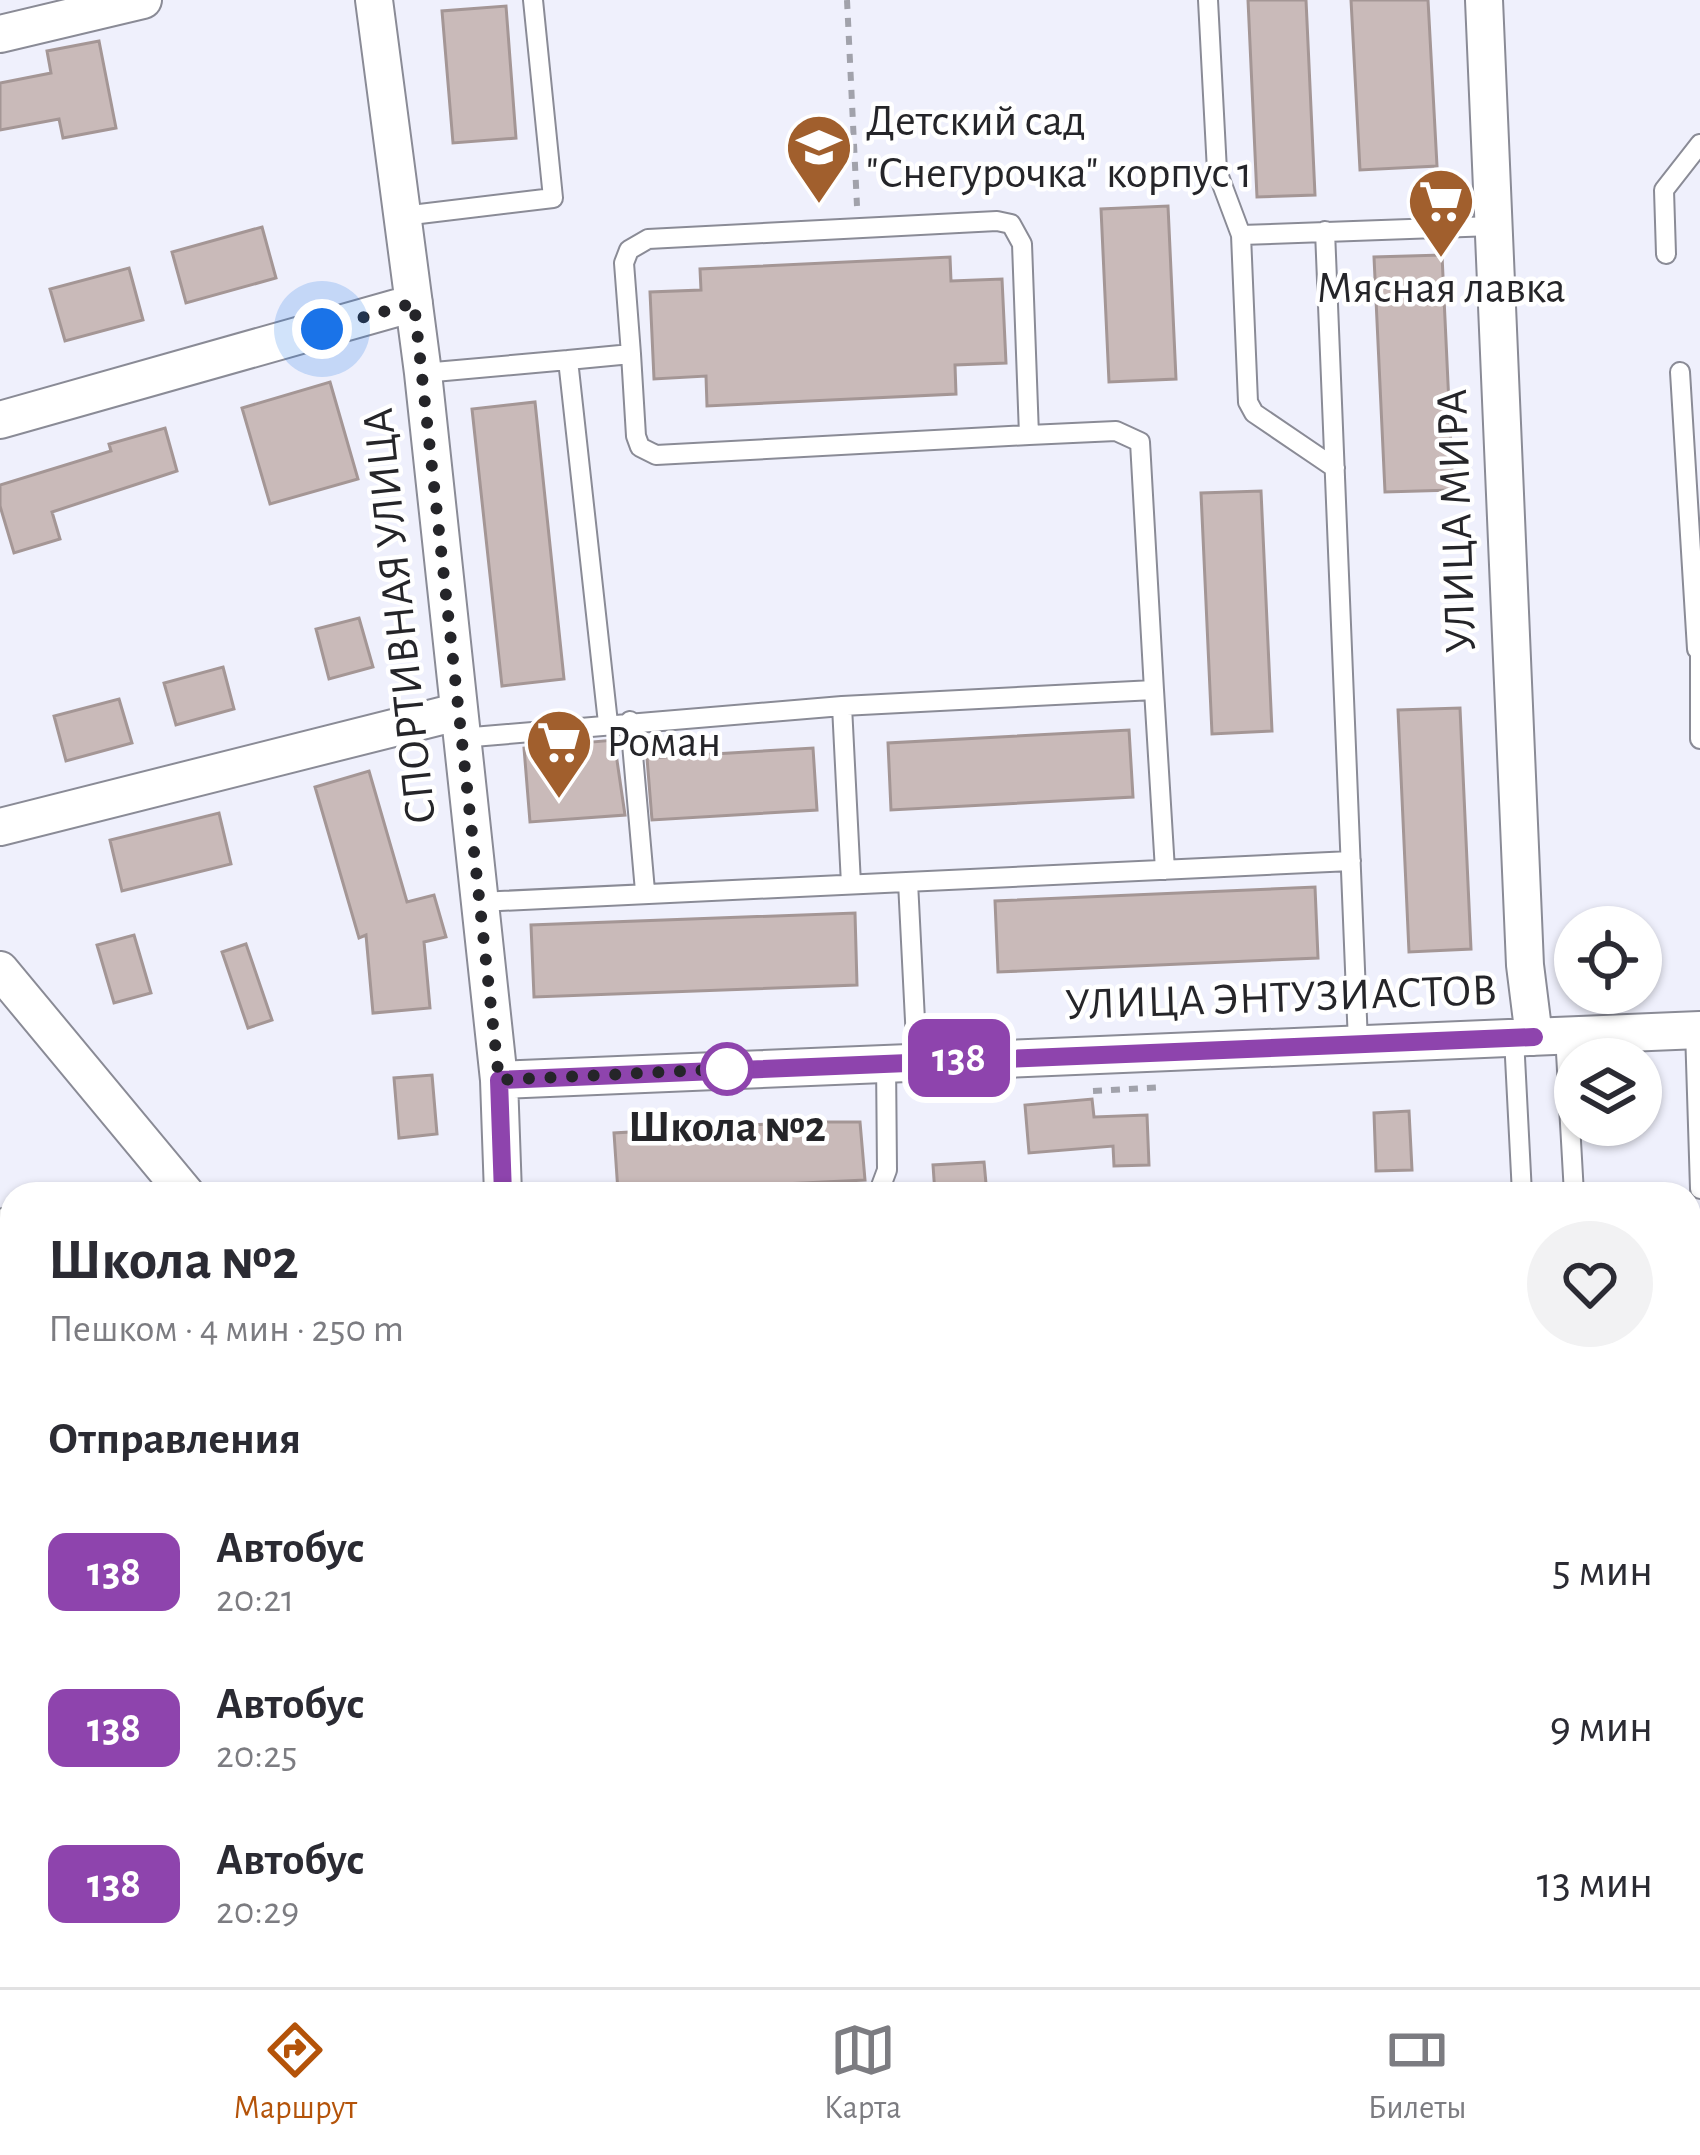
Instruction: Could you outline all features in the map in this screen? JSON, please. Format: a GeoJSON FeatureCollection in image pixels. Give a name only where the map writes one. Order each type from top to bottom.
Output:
{"type":"FeatureCollection","features":[{"type":"Feature","properties":{"kind":"street"},"geometry":{"type":"LineString","coordinates":[[0,34],[143,0]]}},
{"type":"Feature","properties":{"kind":"street","name":"СПОРТИВНАЯ УЛИЦА"},"geometry":{"type":"LineString","coordinates":[[374,0],[423,373],[499,1080]]}},
{"type":"Feature","properties":{"kind":"street","name":"УЛИЦА МИРА"},"geometry":{"type":"LineString","coordinates":[[1484,0],[1525,965],[1537,1037]]}},
{"type":"Feature","properties":{"kind":"street"},"geometry":{"type":"LineString","coordinates":[[0,420],[414,303]]}},
{"type":"Feature","properties":{"kind":"street"},"geometry":{"type":"LineString","coordinates":[[0,827],[459,725]]}},
{"type":"Feature","properties":{"kind":"street"},"geometry":{"type":"LineString","coordinates":[[0,970],[176,1182]]}},
{"type":"Feature","properties":{"kind":"street","name":"УЛИЦА ЭНТУЗИАСТОВ"},"geometry":{"type":"LineString","coordinates":[[499,1080],[1698,1030]]}},
{"type":"Feature","properties":{"kind":"street"},"geometry":{"type":"LineString","coordinates":[[499,1080],[503,1182]]}},
{"type":"Feature","properties":{"kind":"lane"},"geometry":{"type":"LineString","coordinates":[[403,216],[553,198],[533,0]]}},
{"type":"Feature","properties":{"kind":"lane"},"geometry":{"type":"LineString","coordinates":[[1208,0],[1217,171],[1241,235],[1248,402],[1254,413],[1335,468]]}},
{"type":"Feature","properties":{"kind":"lane"},"geometry":{"type":"LineString","coordinates":[[1666,254],[1664,190],[1700,144]]}},
{"type":"Feature","properties":{"kind":"lane"},"geometry":{"type":"LineString","coordinates":[[1030,435],[1019,234],[998,220],[637,243],[624,263],[636,436],[640,447],[656,455],[1030,435],[1116,430],[1140,442],[1166,871]]}},
{"type":"Feature","properties":{"kind":"lane"},"geometry":{"type":"LineString","coordinates":[[1241,235],[1493,226]]}},
{"type":"Feature","properties":{"kind":"lane"},"geometry":{"type":"LineString","coordinates":[[1325,231],[1358,1042]]}},
{"type":"Feature","properties":{"kind":"lane"},"geometry":{"type":"LineString","coordinates":[[423,373],[631,354]]}},
{"type":"Feature","properties":{"kind":"lane"},"geometry":{"type":"LineString","coordinates":[[568,360],[608,723]]}},
{"type":"Feature","properties":{"kind":"lane"},"geometry":{"type":"LineString","coordinates":[[1680,372],[1700,739]]}},
{"type":"Feature","properties":{"kind":"lane"},"geometry":{"type":"LineString","coordinates":[[459,725],[630,722],[1154,690]]}},
{"type":"Feature","properties":{"kind":"lane"},"geometry":{"type":"LineString","coordinates":[[842,706],[851,884]]}},
{"type":"Feature","properties":{"kind":"lane"},"geometry":{"type":"LineString","coordinates":[[630,722],[645,891]]}},
{"type":"Feature","properties":{"kind":"lane"},"geometry":{"type":"LineString","coordinates":[[479,902],[1351,861]]}},
{"type":"Feature","properties":{"kind":"lane"},"geometry":{"type":"LineString","coordinates":[[882,1182],[901,1060],[908,881]]}},
{"type":"Feature","properties":{"kind":"lane"},"geometry":{"type":"LineString","coordinates":[[1698,1030],[1700,1182]]}},
{"type":"Feature","properties":{"kind":"lane"},"geometry":{"type":"LineString","coordinates":[[1523,1182],[1537,1037]]}},
{"type":"Feature","properties":{"kind":"lane"},"geometry":{"type":"LineString","coordinates":[[1537,1037],[1571,1182]]}},
{"type":"Feature","properties":{"kind":"path"},"geometry":{"type":"LineString","coordinates":[[847,0],[858,228]]}},
{"type":"Feature","properties":{"kind":"path"},"geometry":{"type":"LineString","coordinates":[[1088,1091],[1155,1090],[1172,1083]]}},
{"type":"Feature","properties":{"kind":"building"},"geometry":{"type":"Polygon","coordinates":[[[1248,0],[1306,0],[1315,195],[1257,197],[1248,0]]]}},
{"type":"Feature","properties":{"kind":"building"},"geometry":{"type":"Polygon","coordinates":[[[1351,0],[1428,0],[1437,166],[1360,170],[1351,0]]]}},
{"type":"Feature","properties":{"kind":"building"},"geometry":{"type":"Polygon","coordinates":[[[506,6],[516,138],[453,143],[442,11],[506,6]]]}},
{"type":"Feature","properties":{"kind":"building"},"geometry":{"type":"Polygon","coordinates":[[[99,41],[116,128],[63,138],[59,119],[0,130],[0,83],[51,73],[47,51],[99,41]]]}},
{"type":"Feature","properties":{"kind":"building"},"geometry":{"type":"Polygon","coordinates":[[[1168,206],[1176,379],[1109,382],[1101,209],[1168,206]]]}},
{"type":"Feature","properties":{"kind":"building"},"geometry":{"type":"Polygon","coordinates":[[[262,227],[276,278],[186,303],[172,252],[262,227]]]}},
{"type":"Feature","properties":{"kind":"building"},"geometry":{"type":"Polygon","coordinates":[[[1442,255],[1453,490],[1385,492],[1374,257],[1442,255]]]}},
{"type":"Feature","properties":{"kind":"building"},"geometry":{"type":"Polygon","coordinates":[[[950,257],[951,281],[1002,279],[1006,363],[955,365],[956,394],[707,406],[706,376],[654,379],[650,292],[701,290],[700,269],[950,257]]]}},
{"type":"Feature","properties":{"kind":"building"},"geometry":{"type":"Polygon","coordinates":[[[129,268],[143,320],[65,341],[50,289],[129,268]]]}},
{"type":"Feature","properties":{"kind":"building"},"geometry":{"type":"Polygon","coordinates":[[[330,382],[358,479],[270,504],[242,408],[330,382]]]}},
{"type":"Feature","properties":{"kind":"building"},"geometry":{"type":"Polygon","coordinates":[[[535,402],[564,679],[502,686],[472,409],[535,402]]]}},
{"type":"Feature","properties":{"kind":"building"},"geometry":{"type":"Polygon","coordinates":[[[165,428],[177,471],[52,512],[60,539],[14,553],[0,506],[0,485],[111,451],[109,444],[165,428]]]}},
{"type":"Feature","properties":{"kind":"building"},"geometry":{"type":"Polygon","coordinates":[[[1261,491],[1272,731],[1212,734],[1201,493],[1261,491]]]}},
{"type":"Feature","properties":{"kind":"building"},"geometry":{"type":"Polygon","coordinates":[[[359,618],[373,667],[329,679],[316,629],[359,618]]]}},
{"type":"Feature","properties":{"kind":"building"},"geometry":{"type":"Polygon","coordinates":[[[223,667],[234,709],[176,725],[164,683],[223,667]]]}},
{"type":"Feature","properties":{"kind":"building"},"geometry":{"type":"Polygon","coordinates":[[[119,699],[132,743],[66,761],[54,716],[119,699]]]}},
{"type":"Feature","properties":{"kind":"building"},"geometry":{"type":"Polygon","coordinates":[[[1460,708],[1471,949],[1409,952],[1398,710],[1460,708]]]}},
{"type":"Feature","properties":{"kind":"building"},"geometry":{"type":"Polygon","coordinates":[[[1129,730],[1133,797],[891,810],[888,743],[1129,730]]]}},
{"type":"Feature","properties":{"kind":"building"},"geometry":{"type":"Polygon","coordinates":[[[614,740],[625,815],[530,822],[524,748],[614,740]]]}},
{"type":"Feature","properties":{"kind":"building"},"geometry":{"type":"Polygon","coordinates":[[[813,748],[817,810],[652,820],[647,758],[813,748]]]}},
{"type":"Feature","properties":{"kind":"building"},"geometry":{"type":"Polygon","coordinates":[[[369,771],[407,902],[434,895],[446,937],[424,942],[430,1008],[373,1013],[366,935],[359,938],[315,787],[369,771]]]}},
{"type":"Feature","properties":{"kind":"building"},"geometry":{"type":"Polygon","coordinates":[[[219,813],[231,864],[122,891],[110,840],[219,813]]]}},
{"type":"Feature","properties":{"kind":"building"},"geometry":{"type":"Polygon","coordinates":[[[1315,887],[1318,958],[998,972],[995,901],[1315,887]]]}},
{"type":"Feature","properties":{"kind":"building"},"geometry":{"type":"Polygon","coordinates":[[[855,913],[857,985],[534,997],[531,925],[855,913]]]}},
{"type":"Feature","properties":{"kind":"building"},"geometry":{"type":"Polygon","coordinates":[[[134,935],[151,993],[114,1003],[97,945],[134,935]]]}},
{"type":"Feature","properties":{"kind":"building"},"geometry":{"type":"Polygon","coordinates":[[[246,944],[272,1020],[248,1028],[222,952],[246,944]]]}},
{"type":"Feature","properties":{"kind":"building"},"geometry":{"type":"Polygon","coordinates":[[[432,1075],[437,1134],[399,1138],[394,1078],[432,1075]]]}},
{"type":"Feature","properties":{"kind":"building"},"geometry":{"type":"Polygon","coordinates":[[[1092,1099],[1094,1117],[1147,1115],[1149,1165],[1114,1166],[1113,1146],[1029,1153],[1025,1105],[1092,1099]]]}},
{"type":"Feature","properties":{"kind":"building"},"geometry":{"type":"Polygon","coordinates":[[[1409,1111],[1412,1170],[1376,1171],[1374,1113],[1409,1111]]]}},
{"type":"Feature","properties":{"kind":"building"},"geometry":{"type":"Polygon","coordinates":[[[860,1122],[865,1180],[617,1182],[614,1133],[860,1122]]]}},
{"type":"Feature","properties":{"kind":"building"},"geometry":{"type":"Polygon","coordinates":[[[984,1162],[986,1182],[934,1182],[933,1165],[984,1162]]]}},
{"type":"Feature","properties":{"kind":"bus line","name":"138"},"geometry":{"type":"LineString","coordinates":[[504,1182],[499,1080],[1534,1037]]}},
{"type":"Feature","properties":{"kind":"place","name":"Детский сад \"Снегурочка\" корпус 1"},"geometry":{"type":"Point","coordinates":[819,206]}},
{"type":"Feature","properties":{"kind":"place","name":"Мясная лавка"},"geometry":{"type":"Point","coordinates":[1441,260]}},
{"type":"Feature","properties":{"kind":"place","name":"Роман"},"geometry":{"type":"Point","coordinates":[559,801]}},
{"type":"Feature","properties":{"kind":"place","name":"Школа №2"},"geometry":{"type":"Point","coordinates":[727,1069]}},
{"type":"Feature","properties":{"kind":"route"},"geometry":{"type":"LineString","coordinates":[[322,329],[414,303],[499,1080],[727,1069]]}}]}
